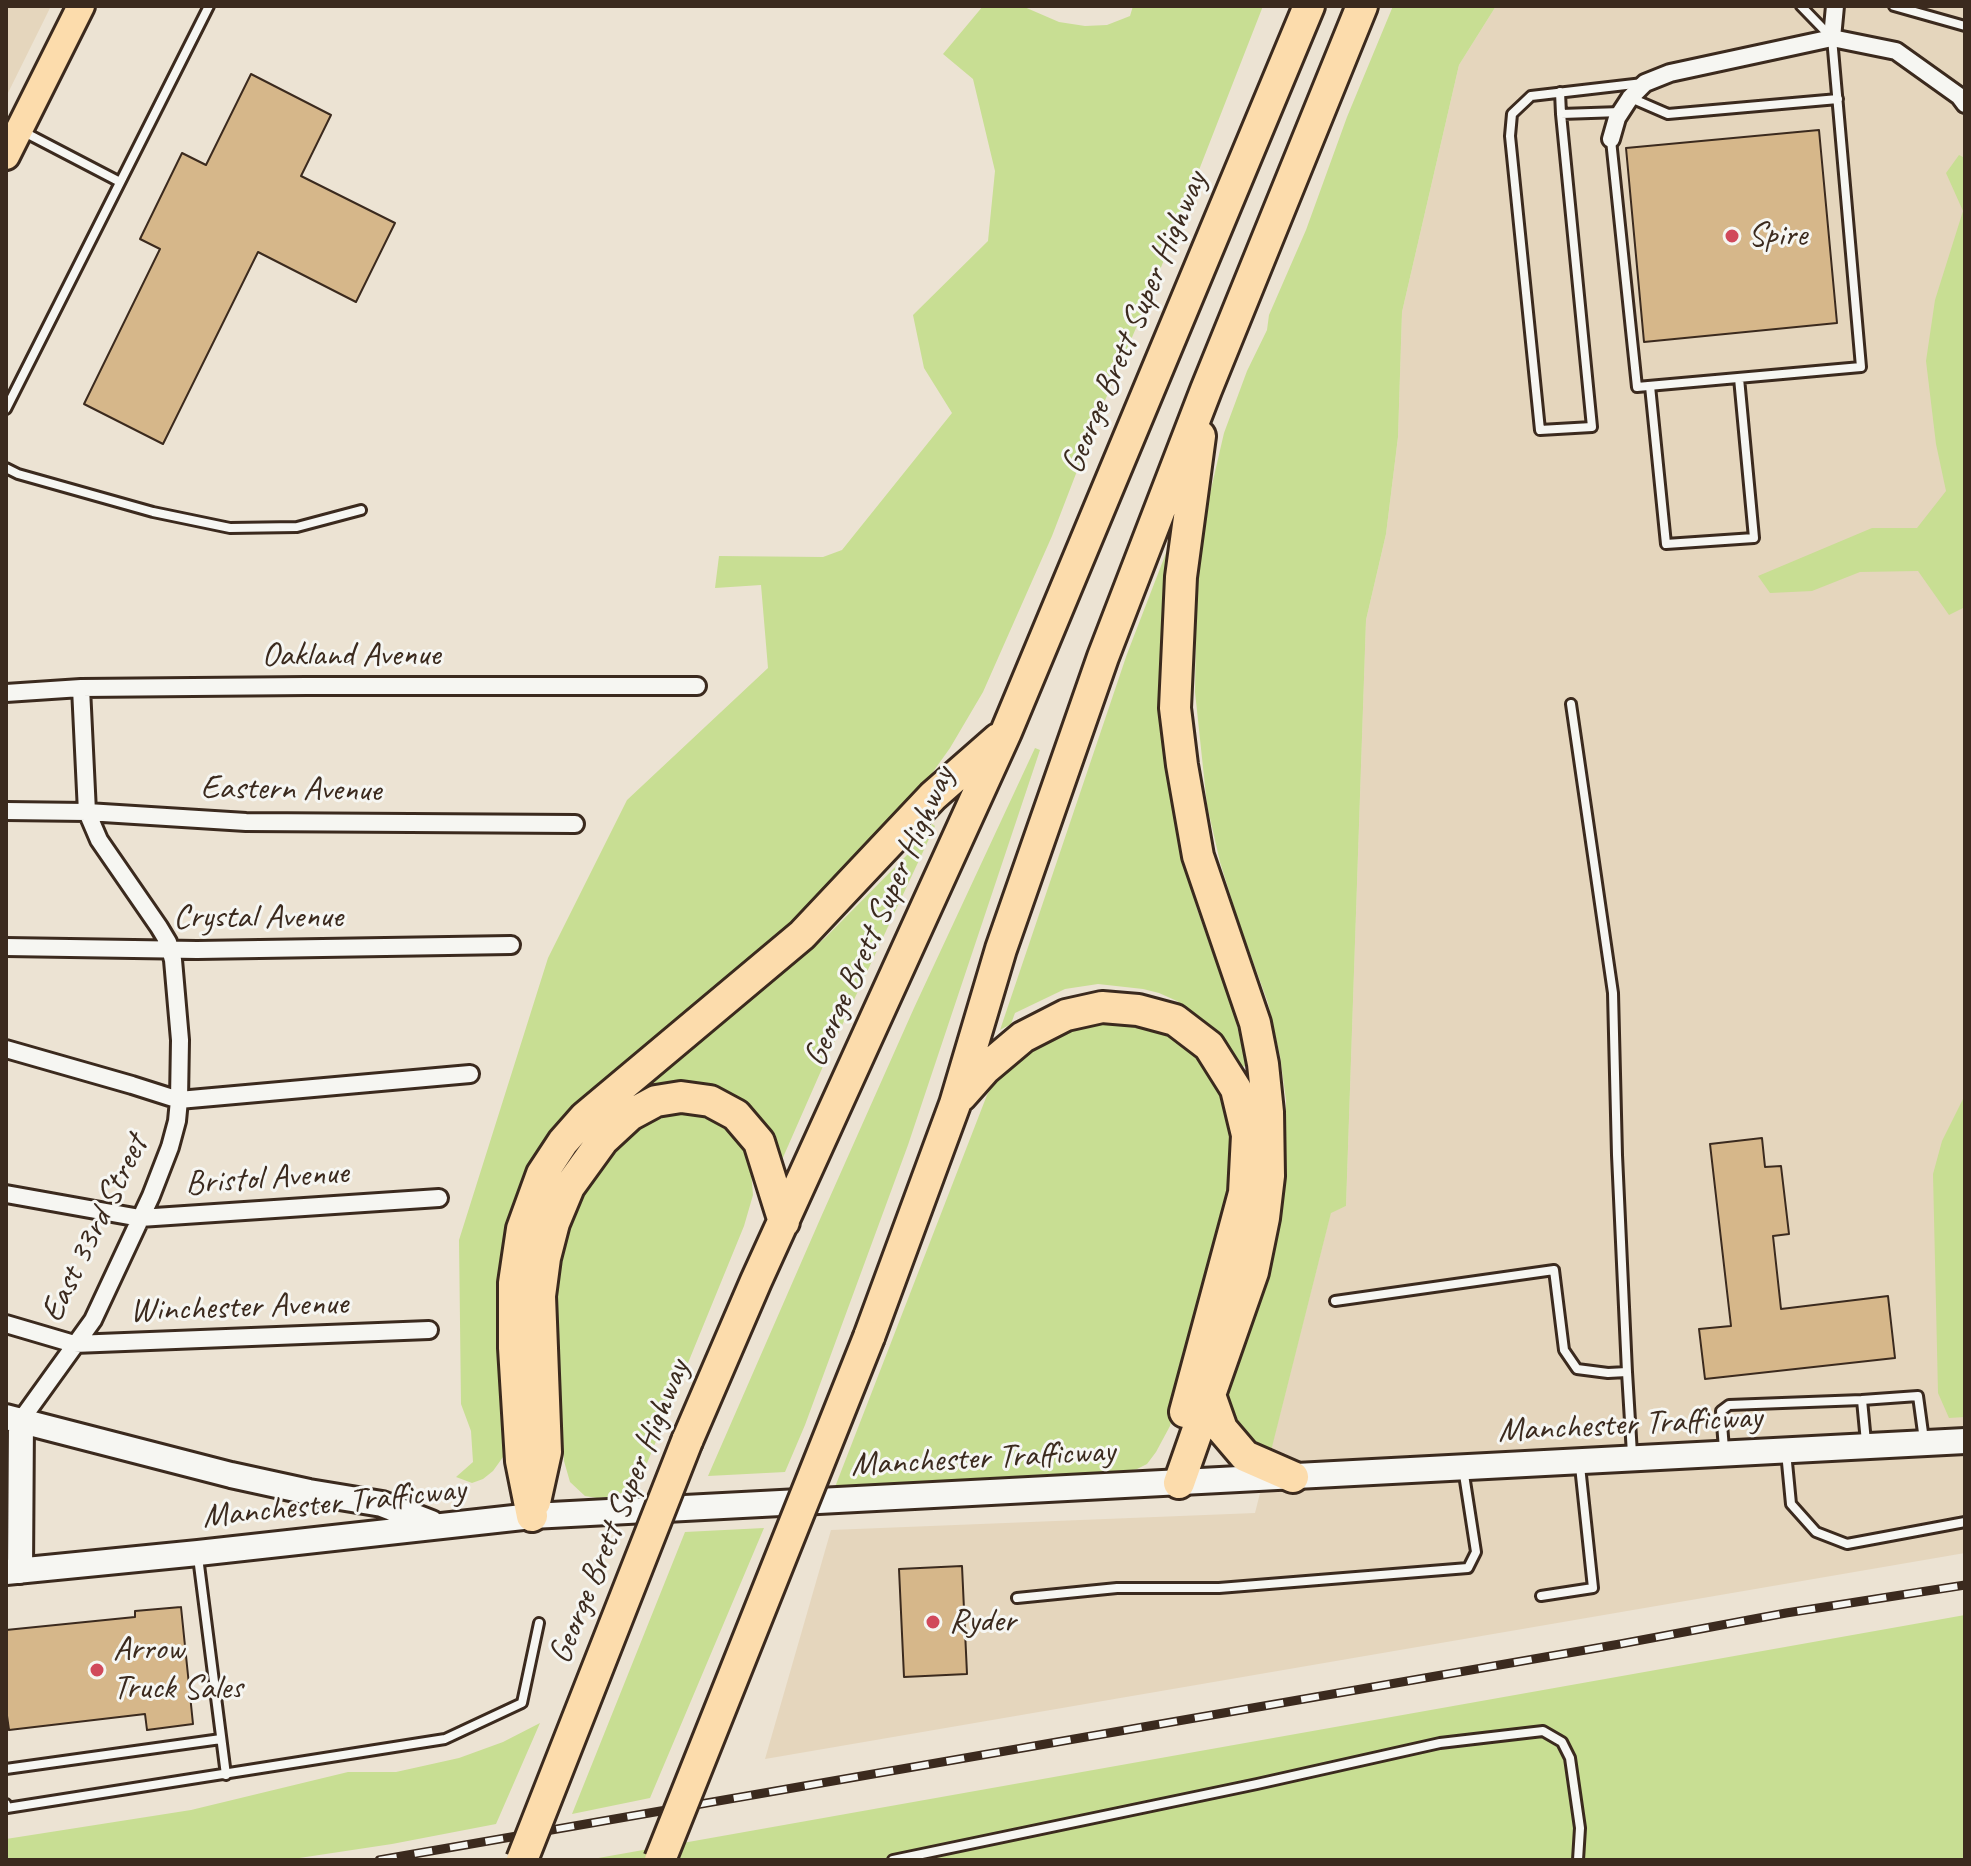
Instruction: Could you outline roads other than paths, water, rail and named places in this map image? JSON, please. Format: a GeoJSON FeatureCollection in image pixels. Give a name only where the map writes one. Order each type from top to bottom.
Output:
{"type":"FeatureCollection","features":[{"type":"Feature","properties":{"kind":"highway","name":"George Brett Super Highway"},"geometry":{"type":"LineString","coordinates":[[522,1860],[687,1441],[756,1281],[1006,732],[1309,6]]}},
{"type":"Feature","properties":{"kind":"highway"},"geometry":{"type":"LineString","coordinates":[[660,1860],[869,1337],[955,1104],[1001,949],[1098,672],[1206,390],[1362,6]]}},
{"type":"Feature","properties":{"kind":"highway"},"geometry":{"type":"LineString","coordinates":[[1179,1483],[1253,1272],[1269,1176],[1268,1112],[1255,1023],[1198,856],[1175,708],[1181,577],[1206,390]]}},
{"type":"Feature","properties":{"kind":"highway"},"geometry":{"type":"LineString","coordinates":[[532,1516],[521,1461],[514,1348],[514,1283],[522,1229],[542,1174],[563,1142],[585,1117],[802,935],[933,796],[1006,732]]}},
{"type":"Feature","properties":{"kind":"highway"},"geometry":{"type":"LineString","coordinates":[[955,1104],[985,1069],[1023,1037],[1066,1015],[1102,1007],[1138,1010],[1175,1020],[1209,1046],[1236,1089],[1247,1135],[1244,1193],[1185,1412],[1179,1483]]}},
{"type":"Feature","properties":{"kind":"highway"},"geometry":{"type":"LineString","coordinates":[[532,1516],[546,1452],[540,1296],[545,1258],[554,1223],[569,1187],[603,1140],[630,1115],[656,1101],[681,1097],[710,1101],[736,1115],[759,1142],[784,1222]]}},
{"type":"Feature","properties":{"kind":"highway"},"geometry":{"type":"LineString","coordinates":[[1210,1395],[1222,1429],[1245,1456],[1293,1477]]}},
{"type":"Feature","properties":{"kind":"main road"},"geometry":{"type":"LineString","coordinates":[[6,156],[19,123],[81,6]]}},
{"type":"Feature","properties":{"kind":"main road"},"geometry":{"type":"LineString","coordinates":[[13,1571],[13,1418],[231,1475],[382,1504],[437,1525]]}},
{"type":"Feature","properties":{"kind":"main road","name":"Manchester Trafficway"},"geometry":{"type":"LineString","coordinates":[[13,1571],[532,1516],[1965,1441]]}},
{"type":"Feature","properties":{"kind":"street"},"geometry":{"type":"LineString","coordinates":[[1832,38],[1835,6]]}},
{"type":"Feature","properties":{"kind":"street"},"geometry":{"type":"LineString","coordinates":[[1611,139],[1617,118],[1645,83],[1670,73],[1832,38],[1896,51],[1959,96],[1965,104]]}},
{"type":"Feature","properties":{"kind":"street","name":"Oakland Avenue"},"geometry":{"type":"LineString","coordinates":[[6,693],[81,688],[697,686]]}},
{"type":"Feature","properties":{"kind":"street","name":"East 33rd Street"},"geometry":{"type":"LineString","coordinates":[[13,1418],[93,1320],[151,1196],[170,1147],[179,1100],[177,989],[170,949],[159,927],[99,840],[87,812],[81,688]]}},
{"type":"Feature","properties":{"kind":"street","name":"Eastern Avenue"},"geometry":{"type":"LineString","coordinates":[[6,811],[87,812],[246,822],[575,824]]}},
{"type":"Feature","properties":{"kind":"street","name":"Crystal Avenue"},"geometry":{"type":"LineString","coordinates":[[6,947],[170,949],[511,945]]}},
{"type":"Feature","properties":{"kind":"street"},"geometry":{"type":"LineString","coordinates":[[6,1049],[179,1100],[470,1074]]}},
{"type":"Feature","properties":{"kind":"street","name":"Bristol Avenue"},"geometry":{"type":"LineString","coordinates":[[6,1194],[140,1218],[439,1198]]}},
{"type":"Feature","properties":{"kind":"street","name":"Winchester Avenue"},"geometry":{"type":"LineString","coordinates":[[6,1324],[74,1344],[429,1330]]}},
{"type":"Feature","properties":{"kind":"lane"},"geometry":{"type":"LineString","coordinates":[[6,409],[209,6]]}},
{"type":"Feature","properties":{"kind":"lane"},"geometry":{"type":"LineString","coordinates":[[1611,139],[1637,387],[1861,367],[1832,38],[1801,6]]}},
{"type":"Feature","properties":{"kind":"lane"},"geometry":{"type":"LineString","coordinates":[[1894,6],[1965,26]]}},
{"type":"Feature","properties":{"kind":"lane"},"geometry":{"type":"LineString","coordinates":[[1560,92],[1592,427],[1540,430],[1510,136],[1512,114],[1531,96],[1560,92],[1645,83]]}},
{"type":"Feature","properties":{"kind":"lane"},"geometry":{"type":"LineString","coordinates":[[1561,114],[1626,105],[1668,114],[1838,99]]}},
{"type":"Feature","properties":{"kind":"lane"},"geometry":{"type":"LineString","coordinates":[[19,123],[120,182]]}},
{"type":"Feature","properties":{"kind":"lane"},"geometry":{"type":"LineString","coordinates":[[1650,386],[1666,544],[1754,538],[1739,378]]}},
{"type":"Feature","properties":{"kind":"lane"},"geometry":{"type":"LineString","coordinates":[[6,468],[123,504],[230,528],[297,527],[361,510]]}},
{"type":"Feature","properties":{"kind":"lane"},"geometry":{"type":"LineString","coordinates":[[1571,704],[1613,993],[1617,1155],[1632,1459]]}},
{"type":"Feature","properties":{"kind":"lane"},"geometry":{"type":"LineString","coordinates":[[1335,1301],[1554,1270],[1564,1350],[1577,1369],[1627,1372]]}},
{"type":"Feature","properties":{"kind":"lane"},"geometry":{"type":"LineString","coordinates":[[1725,1454],[1721,1411],[1729,1405],[1918,1396],[1924,1443]]}},
{"type":"Feature","properties":{"kind":"lane"},"geometry":{"type":"LineString","coordinates":[[1862,1400],[1866,1446]]}},
{"type":"Feature","properties":{"kind":"lane"},"geometry":{"type":"LineString","coordinates":[[1786,1451],[1791,1504],[1816,1532],[1847,1544],[1965,1522]]}},
{"type":"Feature","properties":{"kind":"lane"},"geometry":{"type":"LineString","coordinates":[[1541,1596],[1593,1588],[1580,1462]]}},
{"type":"Feature","properties":{"kind":"lane"},"geometry":{"type":"LineString","coordinates":[[1017,1598],[1117,1588],[1219,1588],[1468,1568],[1476,1552],[1462,1468]]}},
{"type":"Feature","properties":{"kind":"lane"},"geometry":{"type":"LineString","coordinates":[[198,1553],[226,1775]]}},
{"type":"Feature","properties":{"kind":"lane"},"geometry":{"type":"LineString","coordinates":[[6,1804],[7,1808],[445,1739],[522,1703],[539,1623]]}},
{"type":"Feature","properties":{"kind":"lane"},"geometry":{"type":"LineString","coordinates":[[897,1860],[1440,1743],[1543,1731],[1562,1742],[1570,1758],[1580,1828],[1578,1860]]}},
{"type":"Feature","properties":{"kind":"lane"},"geometry":{"type":"LineString","coordinates":[[6,1769],[221,1739]]}},
{"type":"Feature","properties":{"kind":"railway"},"geometry":{"type":"LineString","coordinates":[[379,1860],[1786,1613],[1965,1585]]}},
{"type":"Feature","properties":{"kind":"place","name":"Spire"},"geometry":{"type":"Point","coordinates":[1732,236]}},
{"type":"Feature","properties":{"kind":"place","name":"Ryder"},"geometry":{"type":"Point","coordinates":[933,1622]}},
{"type":"Feature","properties":{"kind":"place","name":"Arrow Truck Sales"},"geometry":{"type":"Point","coordinates":[97,1670]}}]}
